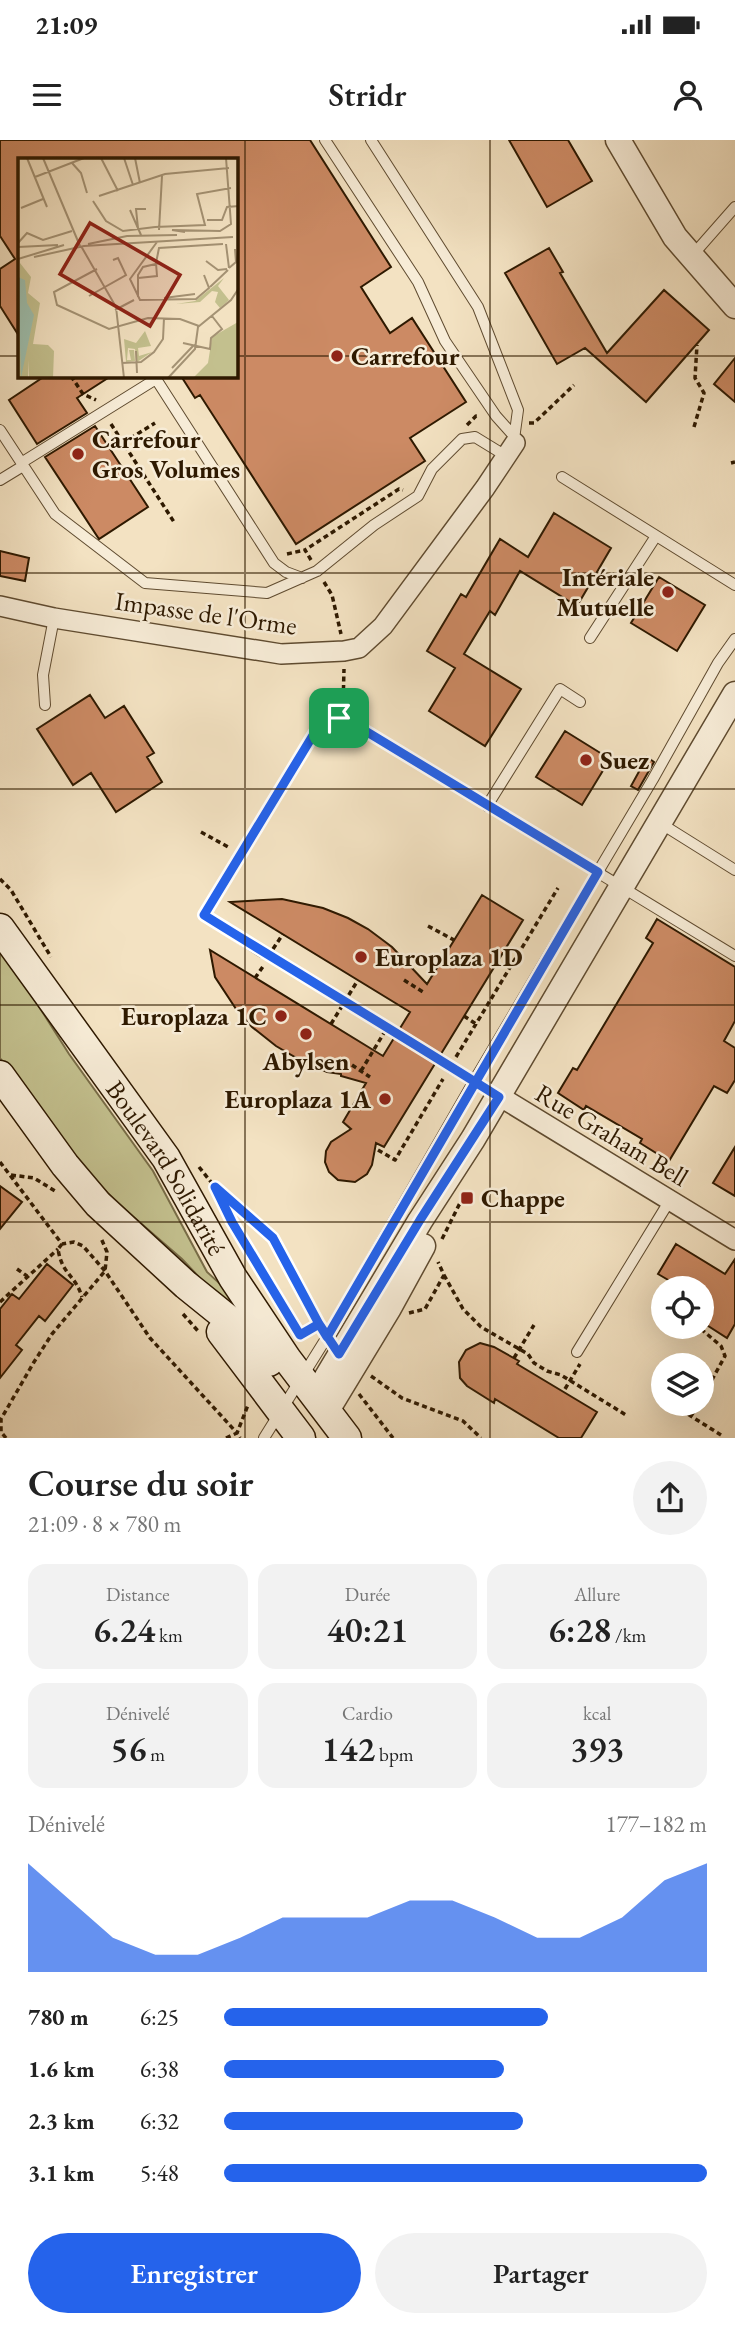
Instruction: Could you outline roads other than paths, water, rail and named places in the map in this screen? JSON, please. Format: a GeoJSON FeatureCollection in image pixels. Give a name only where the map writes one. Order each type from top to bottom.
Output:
{"type":"FeatureCollection","features":[{"type":"Feature","properties":{"kind":"main road","name":"Boulevard Solidarité"},"geometry":{"type":"LineString","coordinates":[[0,928],[166,1158],[304,1408]]}},
{"type":"Feature","properties":{"kind":"main road","name":"Boulevard Solidarité"},"geometry":{"type":"LineString","coordinates":[[0,1075],[65,1165],[260,1383],[304,1408],[347,1438]]}},
{"type":"Feature","properties":{"kind":"main road","name":"Boulevard Solidarité"},"geometry":{"type":"LineString","coordinates":[[184,1299],[247,1335],[304,1408]]}},
{"type":"Feature","properties":{"kind":"street"},"geometry":{"type":"LineString","coordinates":[[618,140],[664,220],[691,257],[735,306]]}},
{"type":"Feature","properties":{"kind":"street","name":"Impasse de l'Orme"},"geometry":{"type":"LineString","coordinates":[[0,606],[54,618],[281,654],[359,648],[383,626],[511,445]]}},
{"type":"Feature","properties":{"kind":"street"},"geometry":{"type":"LineString","coordinates":[[304,1408],[499,1097],[735,694]]}},
{"type":"Feature","properties":{"kind":"street","name":"Rue Graham Bell"},"geometry":{"type":"LineString","coordinates":[[499,1097],[735,1240]]}},
{"type":"Feature","properties":{"kind":"street"},"geometry":{"type":"LineString","coordinates":[[304,1408],[358,1360],[426,1239],[473,1139]]}},
{"type":"Feature","properties":{"kind":"lane"},"geometry":{"type":"LineString","coordinates":[[326,140],[418,282],[445,341],[496,416],[511,445]]}},
{"type":"Feature","properties":{"kind":"lane"},"geometry":{"type":"LineString","coordinates":[[370,140],[478,307],[518,410],[511,445]]}},
{"type":"Feature","properties":{"kind":"lane"},"geometry":{"type":"LineString","coordinates":[[691,257],[735,206]]}},
{"type":"Feature","properties":{"kind":"lane"},"geometry":{"type":"LineString","coordinates":[[0,480],[156,379],[274,563],[302,579]]}},
{"type":"Feature","properties":{"kind":"lane"},"geometry":{"type":"LineString","coordinates":[[0,430],[55,514],[145,583],[267,593],[317,571],[374,525],[418,496],[432,469],[462,439],[475,438],[511,445]]}},
{"type":"Feature","properties":{"kind":"lane"},"geometry":{"type":"LineString","coordinates":[[562,477],[735,585]]}},
{"type":"Feature","properties":{"kind":"lane"},"geometry":{"type":"LineString","coordinates":[[590,638],[656,536]]}},
{"type":"Feature","properties":{"kind":"lane"},"geometry":{"type":"LineString","coordinates":[[45,705],[43,675],[54,618]]}},
{"type":"Feature","properties":{"kind":"lane"},"geometry":{"type":"LineString","coordinates":[[264,1438],[304,1408],[327,1337],[718,663],[735,639]]}},
{"type":"Feature","properties":{"kind":"lane"},"geometry":{"type":"LineString","coordinates":[[487,806],[560,689],[580,702]]}},
{"type":"Feature","properties":{"kind":"lane"},"geometry":{"type":"LineString","coordinates":[[262,952],[204,915],[315,732],[329,720],[339,718],[349,721],[735,956]]}},
{"type":"Feature","properties":{"kind":"lane"},"geometry":{"type":"LineString","coordinates":[[660,823],[735,870]]}},
{"type":"Feature","properties":{"kind":"lane"},"geometry":{"type":"LineString","coordinates":[[450,1067],[499,1097]]}},
{"type":"Feature","properties":{"kind":"lane"},"geometry":{"type":"LineString","coordinates":[[581,1354],[670,1200]]}},
{"type":"Feature","properties":{"kind":"place","name":"Carrefour"},"geometry":{"type":"Point","coordinates":[337,356]}},
{"type":"Feature","properties":{"kind":"place","name":"Carrefour Gros Volumes"},"geometry":{"type":"Point","coordinates":[78,454]}},
{"type":"Feature","properties":{"kind":"place","name":"Intériale Mutuelle"},"geometry":{"type":"Point","coordinates":[668,592]}},
{"type":"Feature","properties":{"kind":"place","name":"Suez"},"geometry":{"type":"Point","coordinates":[586,760]}},
{"type":"Feature","properties":{"kind":"place","name":"Europlaza 1D"},"geometry":{"type":"Point","coordinates":[361,957]}},
{"type":"Feature","properties":{"kind":"place","name":"Europlaza 1C"},"geometry":{"type":"Point","coordinates":[281,1016]}},
{"type":"Feature","properties":{"kind":"place","name":"Abylsen"},"geometry":{"type":"Point","coordinates":[306,1034]}},
{"type":"Feature","properties":{"kind":"place","name":"Europlaza 1A"},"geometry":{"type":"Point","coordinates":[385,1099]}},
{"type":"Feature","properties":{"kind":"place","name":"Chappe"},"geometry":{"type":"Point","coordinates":[467,1198]}}]}
